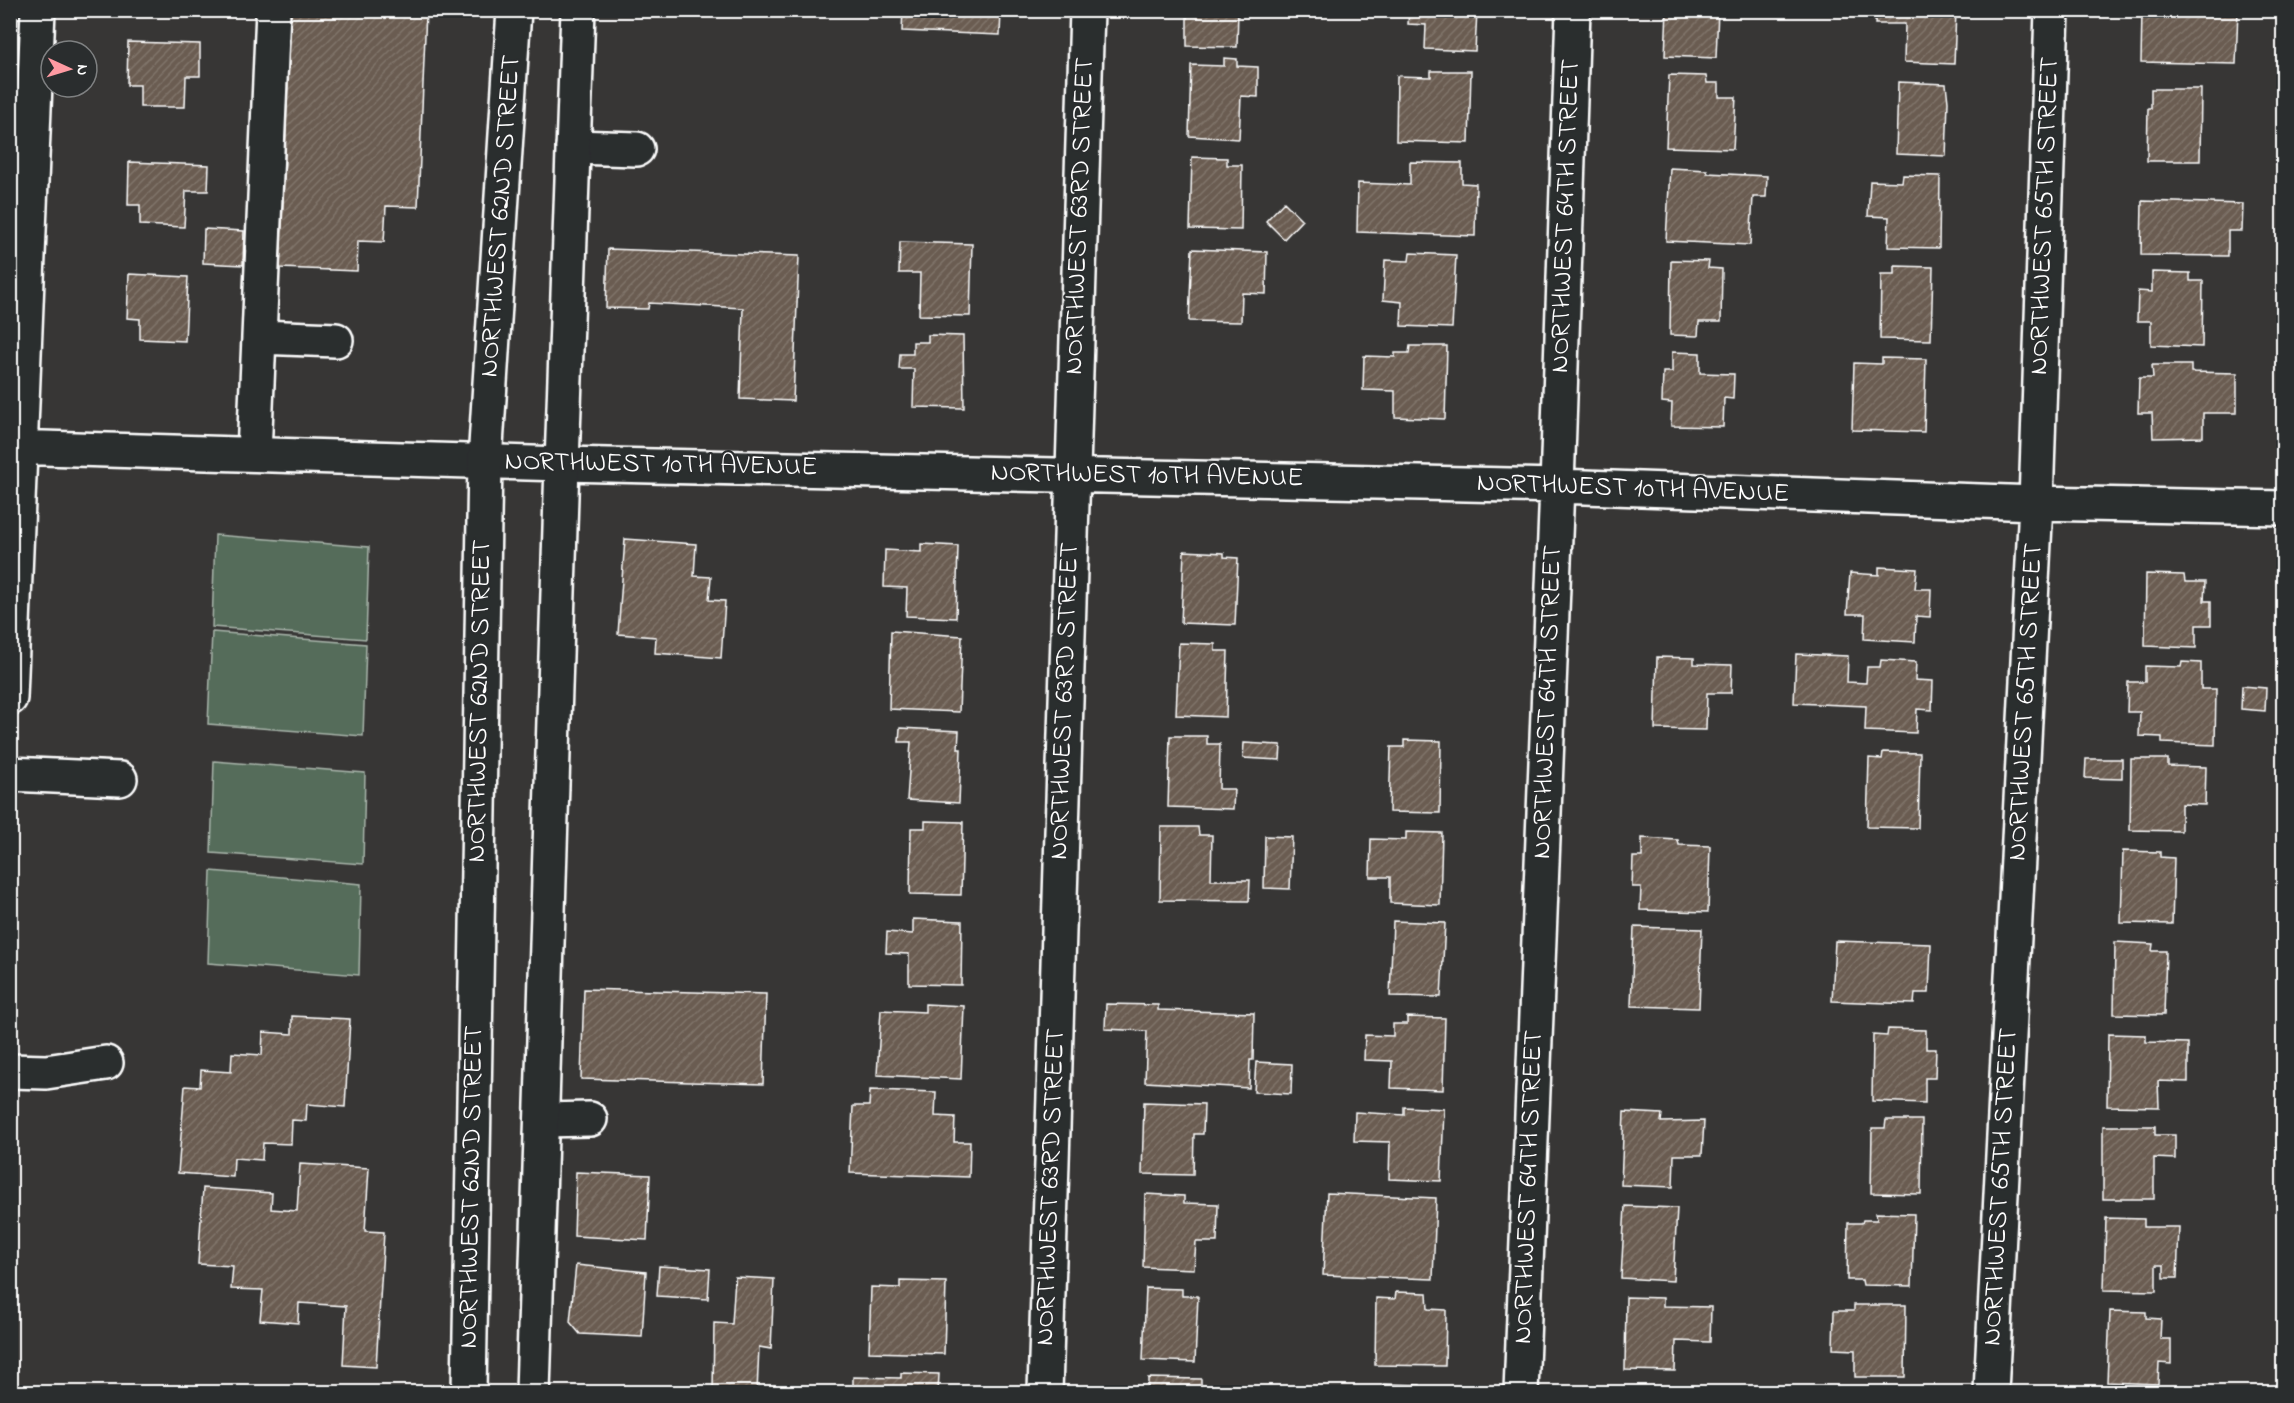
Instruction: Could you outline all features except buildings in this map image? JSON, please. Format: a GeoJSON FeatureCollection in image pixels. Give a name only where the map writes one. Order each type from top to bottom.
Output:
{"type":"FeatureCollection","features":[{"type":"Feature","properties":{"kind":"street"},"geometry":{"type":"LineString","coordinates":[[10,698],[15,447],[38,10]]}},
{"type":"Feature","properties":{"kind":"street"},"geometry":{"type":"LineString","coordinates":[[254,454],[273,10]]}},
{"type":"Feature","properties":{"kind":"street","name":"NORTHWEST 62ND STREET"},"geometry":{"type":"LineString","coordinates":[[469,1392],[485,461],[514,10]]}},
{"type":"Feature","properties":{"kind":"street"},"geometry":{"type":"LineString","coordinates":[[533,1392],[578,10]]}},
{"type":"Feature","properties":{"kind":"street","name":"NORTHWEST 63RD STREET"},"geometry":{"type":"LineString","coordinates":[[1045,1392],[1071,474],[1087,10]]}},
{"type":"Feature","properties":{"kind":"street","name":"NORTHWEST 64TH STREET"},"geometry":{"type":"LineString","coordinates":[[1521,1392],[1557,486],[1573,10]]}},
{"type":"Feature","properties":{"kind":"street","name":"NORTHWEST 65TH STREET"},"geometry":{"type":"LineString","coordinates":[[1991,1392],[2036,503],[2052,10]]}},
{"type":"Feature","properties":{"kind":"street"},"geometry":{"type":"LineString","coordinates":[[573,147],[637,149]]}},
{"type":"Feature","properties":{"kind":"street"},"geometry":{"type":"LineString","coordinates":[[259,337],[336,340]]}},
{"type":"Feature","properties":{"kind":"street","name":"NORTHWEST 10TH AVENUE"},"geometry":{"type":"LineString","coordinates":[[15,447],[562,464],[1557,486],[2036,503],[2283,508]]}},
{"type":"Feature","properties":{"kind":"street"},"geometry":{"type":"LineString","coordinates":[[10,774],[120,779]]}},
{"type":"Feature","properties":{"kind":"street"},"geometry":{"type":"LineString","coordinates":[[10,1071],[46,1072],[106,1063]]}},
{"type":"Feature","properties":{"kind":"street"},"geometry":{"type":"LineString","coordinates":[[542,1120],[590,1119]]}},
{"type":"Feature","properties":{"kind":"green space"},"geometry":{"type":"Polygon","coordinates":[[[215,535],[369,547],[366,639],[212,627],[215,535]]]}},
{"type":"Feature","properties":{"kind":"green space"},"geometry":{"type":"Polygon","coordinates":[[[212,632],[366,644],[363,736],[208,724],[212,632]]]}},
{"type":"Feature","properties":{"kind":"green space"},"geometry":{"type":"Polygon","coordinates":[[[214,761],[365,773],[363,864],[211,853],[214,761]]]}},
{"type":"Feature","properties":{"kind":"green space"},"geometry":{"type":"Polygon","coordinates":[[[211,871],[361,884],[359,975],[208,963],[211,871]]]}}]}
